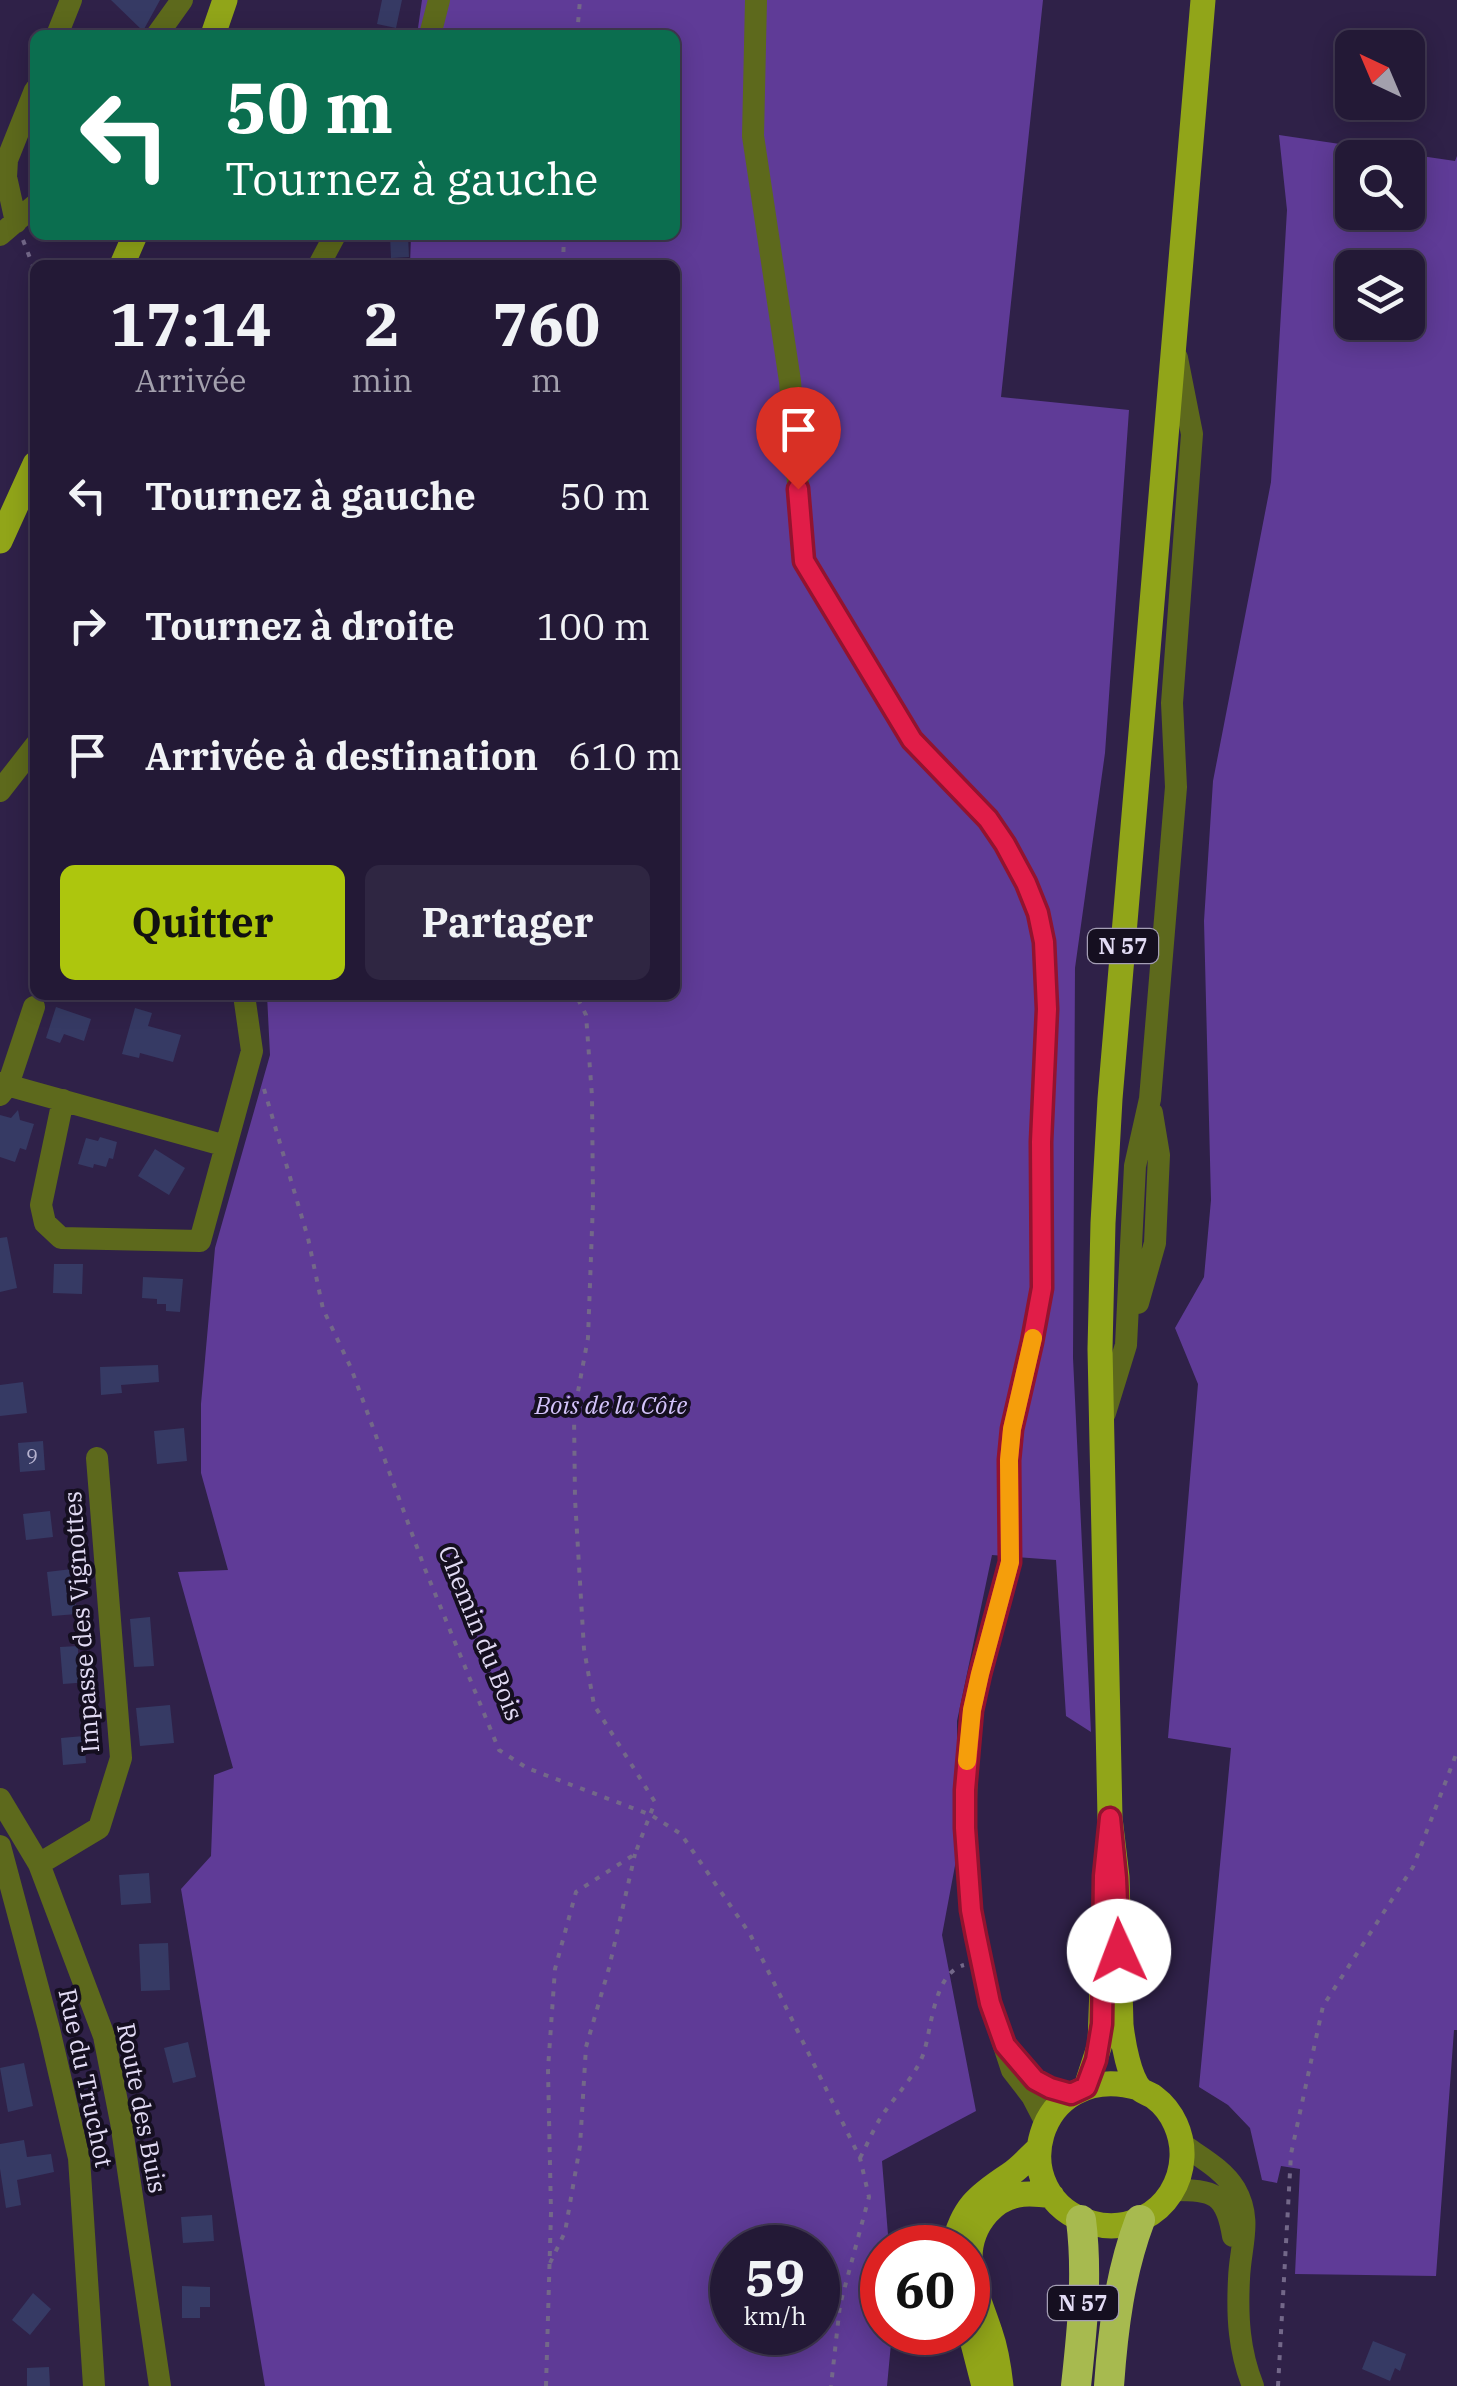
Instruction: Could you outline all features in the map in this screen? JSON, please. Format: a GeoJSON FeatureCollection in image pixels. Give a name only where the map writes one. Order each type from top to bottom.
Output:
{"type":"FeatureCollection","features":[{"type":"Feature","properties":{"kind":"highway","name":"N 57"},"geometry":{"type":"LineString","coordinates":[[1076,2386],[1083,2310],[1081,2220]]}},
{"type":"Feature","properties":{"kind":"highway","name":"N 57"},"geometry":{"type":"LineString","coordinates":[[1109,2386],[1124,2273],[1140,2220]]}},
{"type":"Feature","properties":{"kind":"main road"},"geometry":{"type":"LineString","coordinates":[[214,30],[225,0]]}},
{"type":"Feature","properties":{"kind":"main road","name":"N 57"},"geometry":{"type":"LineString","coordinates":[[1139,2088],[1121,2025],[1110,1818],[1101,1426],[1102,1270],[1110,1099],[1203,0]]}},
{"type":"Feature","properties":{"kind":"main road"},"geometry":{"type":"LineString","coordinates":[[0,541],[30,475]]}},
{"type":"Feature","properties":{"kind":"main road","name":"N 57"},"geometry":{"type":"LineString","coordinates":[[1079,2091],[1096,2060],[1102,2024],[1104,1876],[1110,1818]]}},
{"type":"Feature","properties":{"kind":"main road"},"geometry":{"type":"LineString","coordinates":[[1104,2083],[1139,2088],[1168,2111],[1177,2126],[1182,2144],[1180,2176],[1153,2212],[1140,2220],[1121,2226],[1100,2226],[1081,2220],[1065,2210],[1044,2182],[1039,2148],[1046,2123],[1056,2107],[1079,2091],[1104,2083]]}},
{"type":"Feature","properties":{"kind":"main road"},"geometry":{"type":"LineString","coordinates":[[959,2225],[974,2201],[1039,2148]]}},
{"type":"Feature","properties":{"kind":"main road"},"geometry":{"type":"LineString","coordinates":[[1002,2386],[992,2335],[970,2274],[973,2238],[988,2212],[1002,2200],[1020,2193],[1052,2196]]}},
{"type":"Feature","properties":{"kind":"main road"},"geometry":{"type":"LineString","coordinates":[[976,2355],[984,2386]]}},
{"type":"Feature","properties":{"kind":"street"},"geometry":{"type":"LineString","coordinates":[[59,30],[71,0]]}},
{"type":"Feature","properties":{"kind":"street"},"geometry":{"type":"LineString","coordinates":[[161,30],[182,0]]}},
{"type":"Feature","properties":{"kind":"street"},"geometry":{"type":"LineString","coordinates":[[431,30],[440,0]]}},
{"type":"Feature","properties":{"kind":"street"},"geometry":{"type":"LineString","coordinates":[[756,0],[753,136],[790,381],[804,561],[912,740],[988,819],[1005,844],[1038,913],[1044,942],[1047,1009],[1041,1142],[1042,1288],[1012,1429],[1010,1562],[972,1710],[965,1828],[971,1910],[990,2003],[1012,2070],[1046,2123]]}},
{"type":"Feature","properties":{"kind":"street"},"geometry":{"type":"LineString","coordinates":[[8,228],[7,160],[30,102]]}},
{"type":"Feature","properties":{"kind":"street"},"geometry":{"type":"LineString","coordinates":[[8,228],[30,209]]}},
{"type":"Feature","properties":{"kind":"street"},"geometry":{"type":"LineString","coordinates":[[1101,1426],[1126,1345],[1135,1166],[1150,1099],[1176,787],[1172,703],[1192,434],[1174,342]]}},
{"type":"Feature","properties":{"kind":"street"},"geometry":{"type":"LineString","coordinates":[[0,791],[30,752]]}},
{"type":"Feature","properties":{"kind":"street"},"geometry":{"type":"LineString","coordinates":[[63,1100],[41,1205],[46,1223],[61,1238],[200,1240],[252,1051],[245,1000]]}},
{"type":"Feature","properties":{"kind":"street"},"geometry":{"type":"LineString","coordinates":[[34,1007],[3,1088],[63,1100],[226,1146]]}},
{"type":"Feature","properties":{"kind":"street","name":"Impasse des Vignottes"},"geometry":{"type":"LineString","coordinates":[[38,1864],[99,1828],[121,1758],[97,1458]]}},
{"type":"Feature","properties":{"kind":"street","name":"Route des Buis"},"geometry":{"type":"LineString","coordinates":[[0,1799],[38,1864],[104,2036],[121,2122],[160,2386]]}},
{"type":"Feature","properties":{"kind":"street","name":"Rue du Truchot"},"geometry":{"type":"LineString","coordinates":[[0,1846],[80,2158],[94,2386]]}},
{"type":"Feature","properties":{"kind":"street"},"geometry":{"type":"LineString","coordinates":[[1005,2045],[1035,2080],[1050,2088],[1079,2091]]}},
{"type":"Feature","properties":{"kind":"street"},"geometry":{"type":"LineString","coordinates":[[1182,2144],[1216,2169],[1236,2190],[1242,2206],[1246,2225],[1238,2321],[1242,2352],[1253,2386]]}},
{"type":"Feature","properties":{"kind":"street"},"geometry":{"type":"LineString","coordinates":[[1173,2190],[1202,2190],[1222,2201],[1229,2213],[1239,2274]]}},
{"type":"Feature","properties":{"kind":"path"},"geometry":{"type":"LineString","coordinates":[[577,30],[580,0]]}},
{"type":"Feature","properties":{"kind":"path"},"geometry":{"type":"LineString","coordinates":[[8,228],[30,263]]}},
{"type":"Feature","properties":{"kind":"path"},"geometry":{"type":"LineString","coordinates":[[548,2266],[565,2232],[580,2146],[586,2047],[609,1968],[634,1854],[655,1802],[594,1705],[584,1649],[574,1413],[588,1338],[593,1202],[592,1096],[586,1014],[579,1000]]}},
{"type":"Feature","properties":{"kind":"path","name":"Chemin du Bois"},"geometry":{"type":"LineString","coordinates":[[263,1088],[308,1238],[322,1309],[350,1368],[425,1569],[499,1750],[527,1768],[651,1815],[681,1834],[750,1934],[860,2158],[869,2197],[840,2305],[831,2386]]}},
{"type":"Feature","properties":{"kind":"path"},"geometry":{"type":"LineString","coordinates":[[1278,2386],[1291,2154],[1323,2006],[1414,1867],[1457,1752]]}},
{"type":"Feature","properties":{"kind":"path"},"geometry":{"type":"LineString","coordinates":[[546,2386],[551,2213],[548,2069],[555,1969],[576,1892],[634,1854]]}},
{"type":"Feature","properties":{"kind":"path"},"geometry":{"type":"LineString","coordinates":[[860,2158],[880,2119],[922,2057],[940,1986],[957,1967],[980,1961]]}},
{"type":"Feature","properties":{"kind":"green space","name":"Bois de la Côte"},"geometry":{"type":"Polygon","coordinates":[[[422,0],[1043,0],[1001,397],[1129,410],[1105,753],[1075,968],[1073,1358],[1091,1732],[1066,1716],[1056,1560],[992,1555],[957,1721],[957,1855],[942,1935],[976,2111],[882,2161],[887,2225],[860,2225],[860,2355],[890,2355],[887,2386],[265,2386],[181,1889],[211,1856],[214,1775],[233,1768],[178,1572],[228,1570],[201,1473],[201,1404],[215,1248],[270,1055],[267,1000],[680,1000],[680,260],[410,260],[411,240],[680,240],[680,30],[418,30],[422,0]]]}},
{"type":"Feature","properties":{"kind":"green space"},"geometry":{"type":"Polygon","coordinates":[[[1279,135],[1335,143],[1335,230],[1425,230],[1425,157],[1455,161],[1457,156],[1457,2030],[1436,2276],[1295,2274],[1300,2169],[1281,2166],[1277,2183],[1262,2180],[1250,2128],[1228,2105],[1199,2087],[1231,1748],[1168,1738],[1198,1384],[1175,1328],[1204,1277],[1211,1200],[1204,921],[1213,781],[1271,482],[1287,210],[1279,135]]]}},
{"type":"Feature","properties":{"kind":"building"},"geometry":{"type":"Polygon","coordinates":[[[111,0],[160,0],[142,30],[111,0]]]}},
{"type":"Feature","properties":{"kind":"building"},"geometry":{"type":"Polygon","coordinates":[[[382,0],[402,0],[396,28],[377,24],[382,0]]]}},
{"type":"Feature","properties":{"kind":"building"},"geometry":{"type":"Polygon","coordinates":[[[390,240],[408,240],[409,257],[391,258],[390,240]]]}},
{"type":"Feature","properties":{"kind":"building"},"geometry":{"type":"Polygon","coordinates":[[[56,1007],[91,1019],[84,1041],[64,1034],[60,1043],[46,1038],[56,1007]]]}},
{"type":"Feature","properties":{"kind":"building"},"geometry":{"type":"Polygon","coordinates":[[[135,1008],[152,1013],[148,1026],[181,1035],[173,1062],[140,1053],[139,1058],[122,1054],[135,1008]]]}},
{"type":"Feature","properties":{"kind":"building"},"geometry":{"type":"Polygon","coordinates":[[[18,1110],[20,1120],[34,1124],[26,1150],[20,1148],[15,1162],[0,1157],[0,1115],[11,1118],[18,1110]]]}},
{"type":"Feature","properties":{"kind":"building"},"geometry":{"type":"Polygon","coordinates":[[[100,1137],[117,1142],[113,1159],[109,1158],[106,1167],[78,1164],[86,1138],[98,1141],[100,1137]]]}},
{"type":"Feature","properties":{"kind":"building"},"geometry":{"type":"Polygon","coordinates":[[[155,1149],[185,1168],[169,1195],[138,1176],[155,1149]]]}},
{"type":"Feature","properties":{"kind":"building"},"geometry":{"type":"Polygon","coordinates":[[[7,1237],[17,1288],[0,1292],[0,1238],[7,1237]]]}},
{"type":"Feature","properties":{"kind":"building"},"geometry":{"type":"Polygon","coordinates":[[[54,1264],[83,1264],[82,1294],[53,1293],[54,1264]]]}},
{"type":"Feature","properties":{"kind":"building"},"geometry":{"type":"Polygon","coordinates":[[[143,1277],[183,1279],[180,1312],[166,1311],[166,1304],[157,1304],[157,1299],[142,1298],[143,1277]]]}},
{"type":"Feature","properties":{"kind":"building"},"geometry":{"type":"Polygon","coordinates":[[[158,1365],[159,1382],[121,1385],[122,1393],[101,1395],[100,1367],[158,1365]]]}},
{"type":"Feature","properties":{"kind":"building"},"geometry":{"type":"Polygon","coordinates":[[[23,1382],[27,1413],[0,1416],[0,1385],[23,1382]]]}},
{"type":"Feature","properties":{"kind":"building"},"geometry":{"type":"Polygon","coordinates":[[[184,1428],[187,1461],[157,1464],[154,1431],[184,1428]]]}},
{"type":"Feature","properties":{"kind":"building"},"geometry":{"type":"Polygon","coordinates":[[[43,1441],[45,1470],[20,1472],[18,1443],[43,1441]]]}},
{"type":"Feature","properties":{"kind":"building"},"geometry":{"type":"Polygon","coordinates":[[[50,1511],[53,1537],[26,1540],[23,1514],[50,1511]]]}},
{"type":"Feature","properties":{"kind":"building"},"geometry":{"type":"Polygon","coordinates":[[[72,1569],[77,1614],[52,1616],[47,1572],[72,1569]]]}},
{"type":"Feature","properties":{"kind":"building"},"geometry":{"type":"Polygon","coordinates":[[[150,1617],[154,1666],[134,1667],[130,1619],[150,1617]]]}},
{"type":"Feature","properties":{"kind":"building"},"geometry":{"type":"Polygon","coordinates":[[[78,1646],[78,1655],[87,1654],[89,1682],[63,1684],[60,1647],[78,1646]]]}},
{"type":"Feature","properties":{"kind":"building"},"geometry":{"type":"Polygon","coordinates":[[[170,1705],[174,1743],[140,1746],[136,1708],[170,1705]]]}},
{"type":"Feature","properties":{"kind":"building"},"geometry":{"type":"Polygon","coordinates":[[[84,1736],[86,1763],[63,1765],[61,1738],[84,1736]]]}},
{"type":"Feature","properties":{"kind":"building"},"geometry":{"type":"Polygon","coordinates":[[[149,1873],[151,1903],[121,1905],[119,1875],[149,1873]]]}},
{"type":"Feature","properties":{"kind":"building"},"geometry":{"type":"Polygon","coordinates":[[[168,1943],[170,1990],[141,1991],[139,1944],[168,1943]]]}},
{"type":"Feature","properties":{"kind":"building"},"geometry":{"type":"Polygon","coordinates":[[[188,2042],[196,2077],[173,2083],[164,2048],[188,2042]]]}},
{"type":"Feature","properties":{"kind":"building"},"geometry":{"type":"Polygon","coordinates":[[[24,2063],[33,2106],[8,2112],[0,2068],[24,2063]]]}},
{"type":"Feature","properties":{"kind":"building"},"geometry":{"type":"Polygon","coordinates":[[[24,2140],[27,2157],[51,2154],[54,2172],[17,2180],[21,2205],[6,2208],[0,2144],[24,2140]]]}},
{"type":"Feature","properties":{"kind":"building"},"geometry":{"type":"Polygon","coordinates":[[[212,2215],[214,2241],[183,2243],[181,2217],[212,2215]]]}},
{"type":"Feature","properties":{"kind":"building"},"geometry":{"type":"Polygon","coordinates":[[[182,2286],[210,2287],[210,2307],[200,2307],[200,2318],[182,2318],[182,2286]]]}},
{"type":"Feature","properties":{"kind":"building"},"geometry":{"type":"Polygon","coordinates":[[[33,2293],[51,2309],[30,2335],[12,2320],[33,2293]]]}},
{"type":"Feature","properties":{"kind":"building"},"geometry":{"type":"Polygon","coordinates":[[[1373,2341],[1406,2354],[1400,2371],[1395,2368],[1390,2381],[1362,2369],[1373,2341]]]}},
{"type":"Feature","properties":{"kind":"building"},"geometry":{"type":"Polygon","coordinates":[[[49,2367],[50,2386],[27,2386],[27,2368],[49,2367]]]}},
{"type":"Feature","properties":{"kind":"slow traffic"},"geometry":{"type":"LineString","coordinates":[[967,1761],[972,1710],[1010,1562],[1012,1429],[1033,1338]]}},
{"type":"Feature","properties":{"kind":"route"},"geometry":{"type":"LineString","coordinates":[[798,489],[804,561],[912,740],[988,819],[1005,844],[1038,913],[1044,942],[1047,1009],[1041,1142],[1042,1288],[1012,1429],[1010,1562],[972,1710],[965,1790],[971,1910],[990,2003],[1005,2045],[1041,2084],[1071,2094],[1086,2087],[1096,2060],[1102,2024],[1104,1876],[1110,1818],[1119,1951]]}}]}
